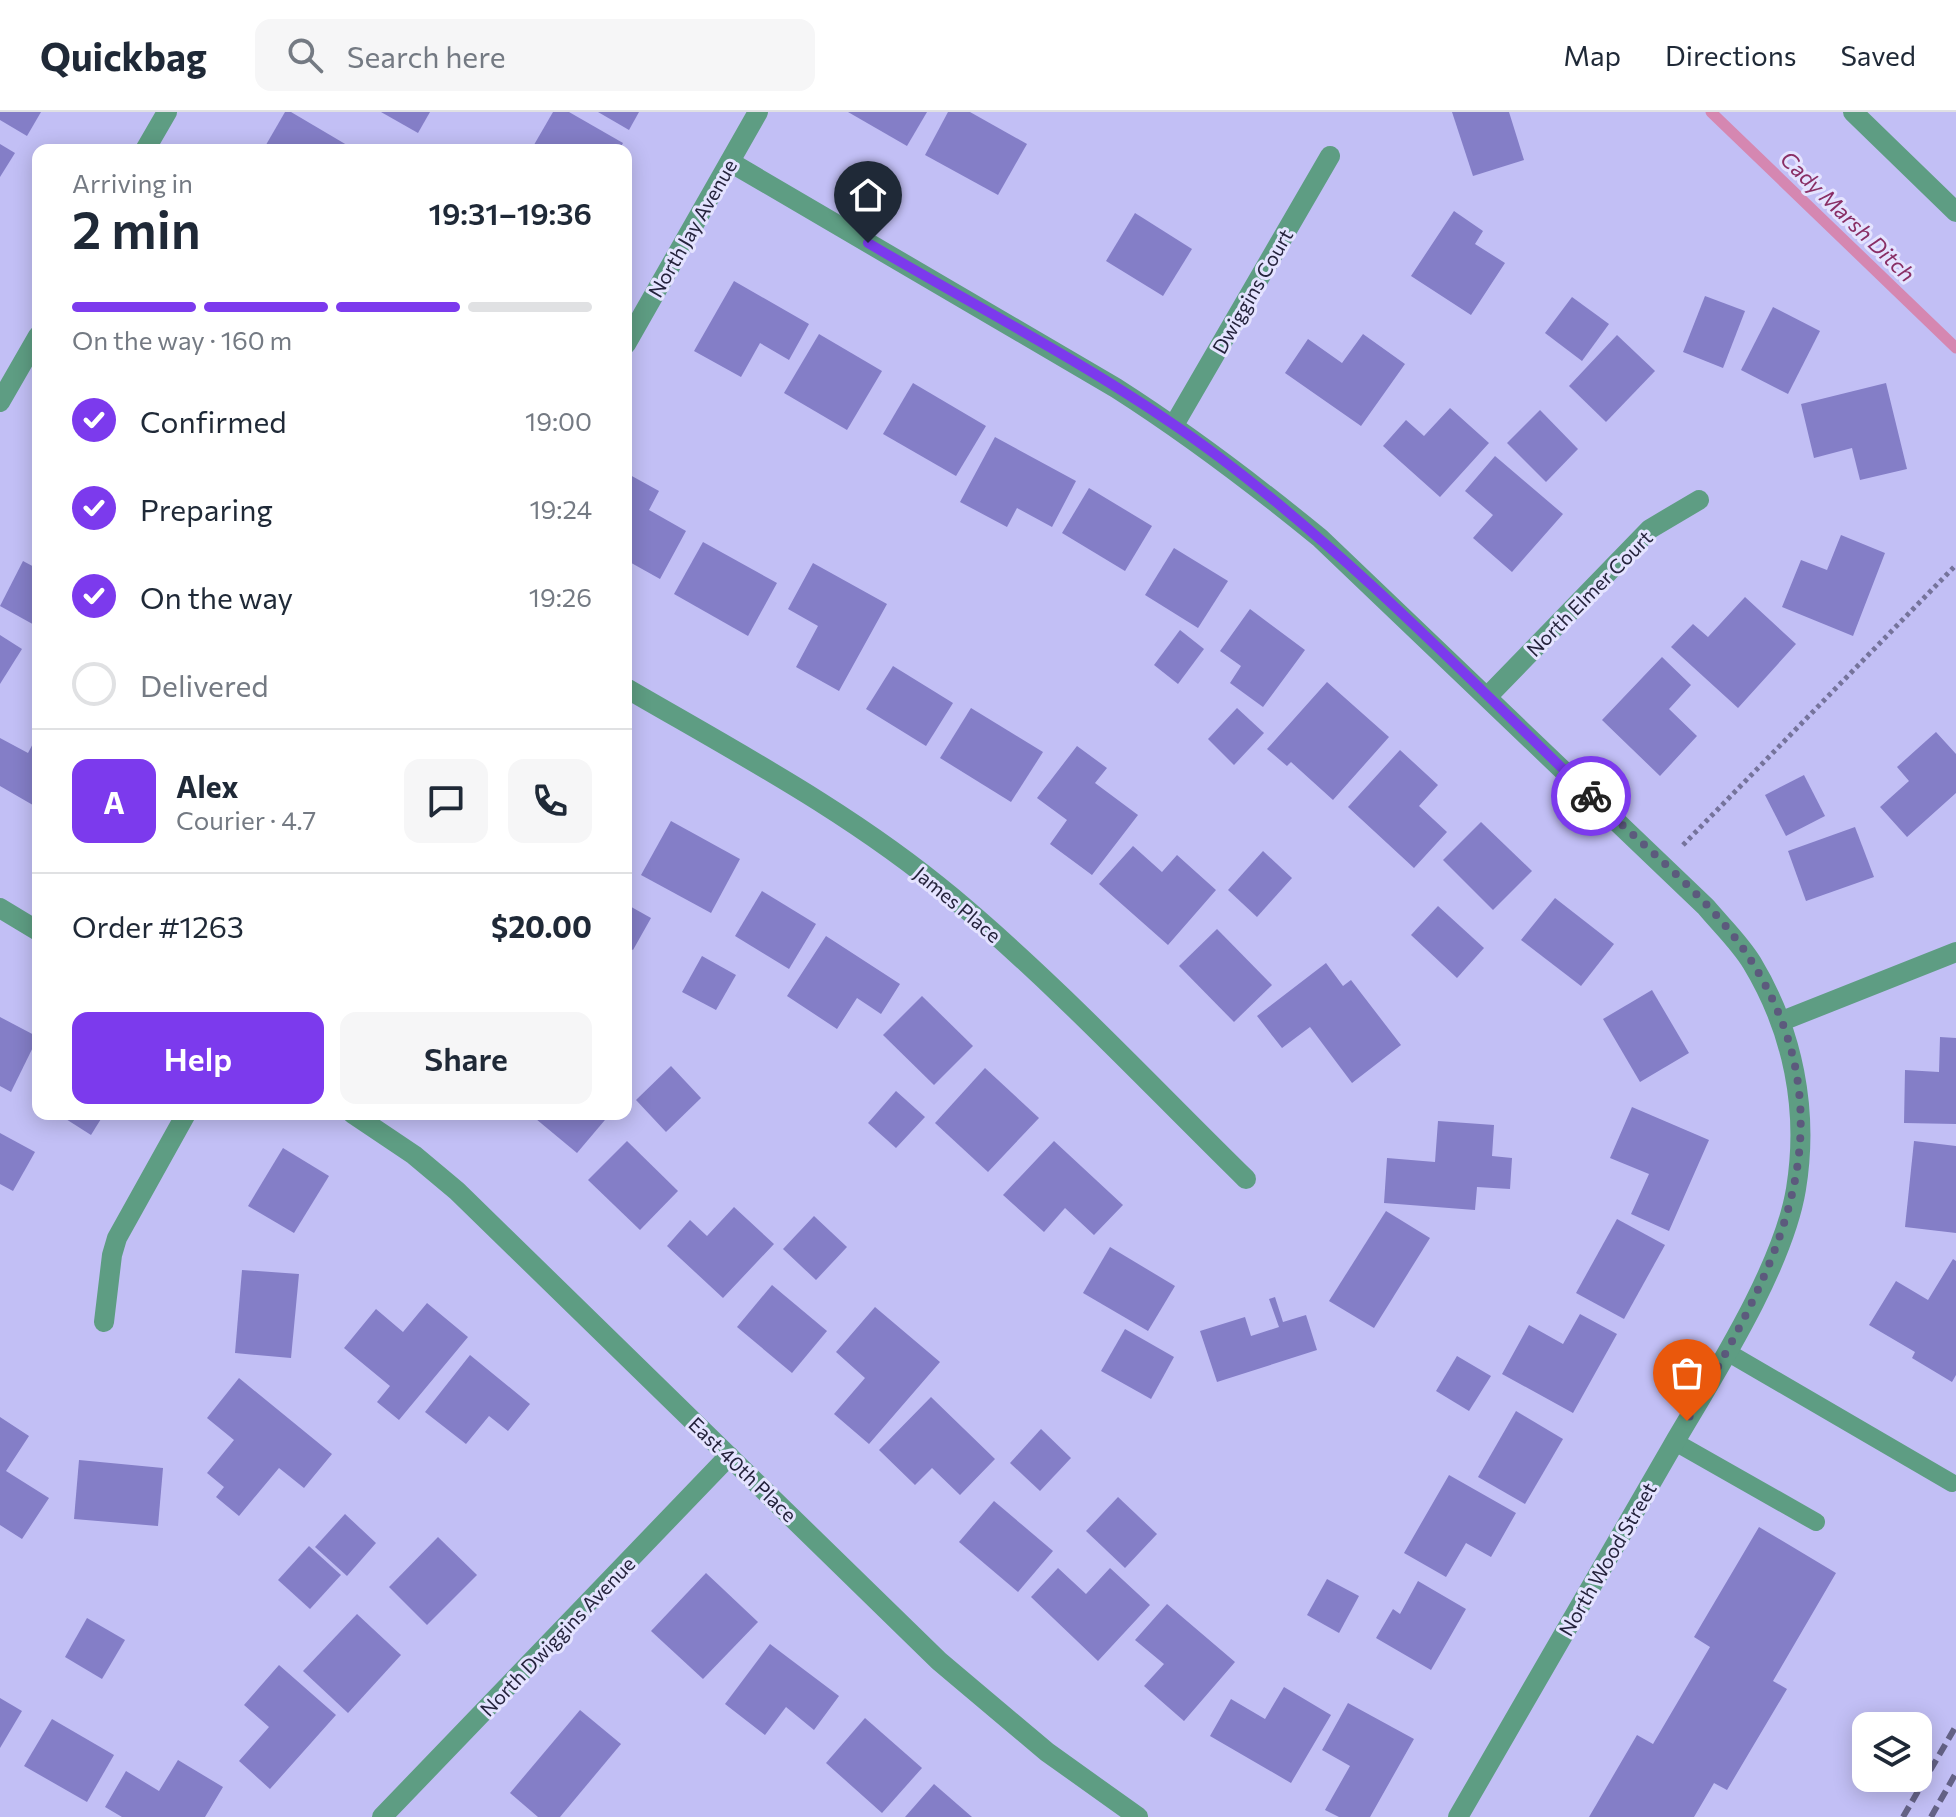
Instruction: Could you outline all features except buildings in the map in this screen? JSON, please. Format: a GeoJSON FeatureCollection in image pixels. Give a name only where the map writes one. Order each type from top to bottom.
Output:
{"type":"FeatureCollection","features":[{"type":"Feature","properties":{"kind":"street"},"geometry":{"type":"LineString","coordinates":[[148,144],[167,112]]}},
{"type":"Feature","properties":{"kind":"street","name":"North Jay Avenue"},"geometry":{"type":"LineString","coordinates":[[632,334],[758,112]]}},
{"type":"Feature","properties":{"kind":"street"},"geometry":{"type":"LineString","coordinates":[[1853,112],[1877,121],[1956,212]]}},
{"type":"Feature","properties":{"kind":"street","name":"Dwiggins Court"},"geometry":{"type":"LineString","coordinates":[[1174,425],[1330,156]]}},
{"type":"Feature","properties":{"kind":"street","name":"North Wood Street"},"geometry":{"type":"LineString","coordinates":[[730,162],[1174,425],[1320,538],[1706,907],[1751,961],[1782,1021],[1798,1080],[1800,1133],[1796,1191],[1778,1246],[1727,1352],[1458,1817]]}},
{"type":"Feature","properties":{"kind":"street"},"geometry":{"type":"LineString","coordinates":[[0,402],[32,346]]}},
{"type":"Feature","properties":{"kind":"street","name":"North Elmer Court"},"geometry":{"type":"LineString","coordinates":[[1487,697],[1650,529],[1699,500]]}},
{"type":"Feature","properties":{"kind":"street","name":"James Place"},"geometry":{"type":"LineString","coordinates":[[632,691],[815,798],[951,896],[1007,945],[1246,1179]]}},
{"type":"Feature","properties":{"kind":"street"},"geometry":{"type":"LineString","coordinates":[[0,908],[32,927]]}},
{"type":"Feature","properties":{"kind":"street"},"geometry":{"type":"LineString","coordinates":[[1782,1021],[1956,952]]}},
{"type":"Feature","properties":{"kind":"street"},"geometry":{"type":"LineString","coordinates":[[104,1322],[117,1238],[183,1120]]}},
{"type":"Feature","properties":{"kind":"street","name":"East 40th Place"},"geometry":{"type":"LineString","coordinates":[[362,1120],[414,1155],[457,1191],[996,1711],[1138,1817]]}},
{"type":"Feature","properties":{"kind":"street","name":"North Dwiggins Avenue"},"geometry":{"type":"LineString","coordinates":[[384,1816],[729,1456]]}},
{"type":"Feature","properties":{"kind":"lane"},"geometry":{"type":"LineString","coordinates":[[1727,1352],[1952,1483]]}},
{"type":"Feature","properties":{"kind":"lane"},"geometry":{"type":"LineString","coordinates":[[1675,1442],[1816,1522]]}},
{"type":"Feature","properties":{"kind":"path"},"geometry":{"type":"LineString","coordinates":[[1663,866],[1956,565]]}},
{"type":"Feature","properties":{"kind":"waterway","name":"Cady Marsh Ditch"},"geometry":{"type":"LineString","coordinates":[[1711,112],[1956,348]]}},
{"type":"Feature","properties":{"kind":"railway"},"geometry":{"type":"LineString","coordinates":[[1903,1817],[1956,1726]]}},
{"type":"Feature","properties":{"kind":"railway"},"geometry":{"type":"LineString","coordinates":[[1931,1817],[1956,1773]]}},
{"type":"Feature","properties":{"kind":"way so far"},"geometry":{"type":"LineString","coordinates":[[1591,796],[1706,907],[1751,961],[1782,1021],[1798,1080],[1800,1133],[1796,1191],[1778,1246],[1752,1303],[1687,1421]]}},
{"type":"Feature","properties":{"kind":"route"},"geometry":{"type":"LineString","coordinates":[[868,243],[1116,388],[1218,457],[1320,538],[1591,796]]}}]}
